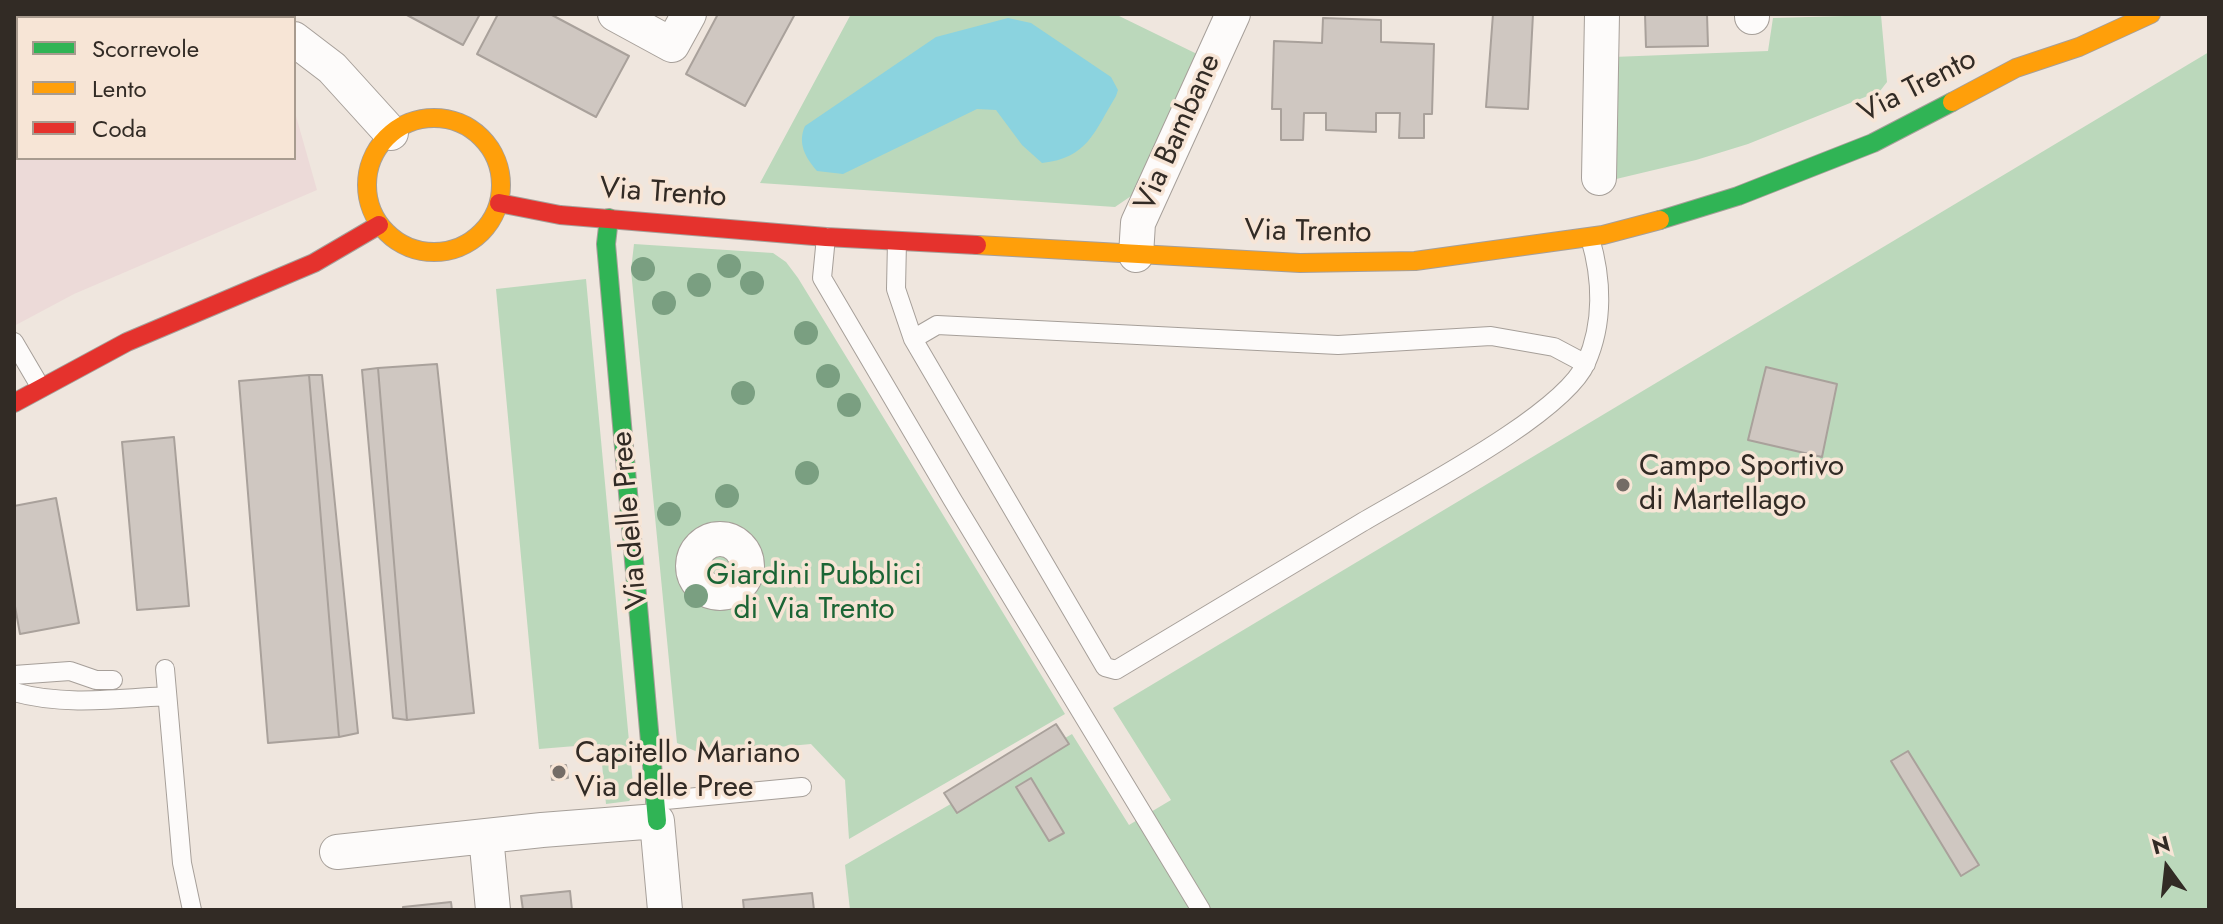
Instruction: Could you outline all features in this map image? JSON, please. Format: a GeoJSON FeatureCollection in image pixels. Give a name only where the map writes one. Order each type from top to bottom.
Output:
{"type":"FeatureCollection","features":[{"type":"Feature","properties":{"kind":"street"},"geometry":{"type":"LineString","coordinates":[[615,14],[672,45],[689,14]]}},
{"type":"Feature","properties":{"kind":"street","name":"Via Bambane"},"geometry":{"type":"LineString","coordinates":[[1136,255],[1138,223],[1233,14]]}},
{"type":"Feature","properties":{"kind":"street"},"geometry":{"type":"LineString","coordinates":[[1599,178],[1602,14]]}},
{"type":"Feature","properties":{"kind":"street","name":"Via Trento"},"geometry":{"type":"LineString","coordinates":[[499,203],[560,215],[826,237],[1300,263],[1415,261],[1603,235],[1738,196],[1873,143],[2016,68],[2079,47],[2151,14]]}},
{"type":"Feature","properties":{"kind":"street"},"geometry":{"type":"LineString","coordinates":[[2016,68],[2045,40]]}},
{"type":"Feature","properties":{"kind":"street"},"geometry":{"type":"LineString","coordinates":[[296,41],[332,68],[391,133]]}},
{"type":"Feature","properties":{"kind":"street"},"geometry":{"type":"LineString","coordinates":[[431,118],[459,122],[482,138],[498,162],[502,189],[499,203],[493,219],[469,242],[446,251],[421,251],[405,246],[379,225],[369,204],[368,171],[377,150],[391,133],[416,120],[431,118]]}},
{"type":"Feature","properties":{"kind":"street","name":"Via delle Pree"},"geometry":{"type":"LineString","coordinates":[[609,218],[606,244],[665,910]]}},
{"type":"Feature","properties":{"kind":"street"},"geometry":{"type":"LineString","coordinates":[[14,403],[127,342],[314,263],[379,225]]}},
{"type":"Feature","properties":{"kind":"street"},"geometry":{"type":"LineString","coordinates":[[337,852],[486,836],[656,811]]}},
{"type":"Feature","properties":{"kind":"street"},"geometry":{"type":"LineString","coordinates":[[486,836],[493,910]]}},
{"type":"Feature","properties":{"kind":"lane"},"geometry":{"type":"LineString","coordinates":[[897,241],[896,289],[913,339],[1105,667],[1116,670],[1528,422],[1559,398],[1586,364],[1597,322],[1600,286],[1589,235]]}},
{"type":"Feature","properties":{"kind":"lane"},"geometry":{"type":"LineString","coordinates":[[826,237],[822,278],[1201,910]]}},
{"type":"Feature","properties":{"kind":"lane"},"geometry":{"type":"LineString","coordinates":[[913,339],[937,325],[1338,345],[1491,336],[1554,347],[1586,364]]}},
{"type":"Feature","properties":{"kind":"lane"},"geometry":{"type":"LineString","coordinates":[[14,342],[41,388]]}},
{"type":"Feature","properties":{"kind":"lane"},"geometry":{"type":"LineString","coordinates":[[165,669],[182,863],[192,910]]}},
{"type":"Feature","properties":{"kind":"lane"},"geometry":{"type":"LineString","coordinates":[[14,675],[70,671],[96,680],[113,680]]}},
{"type":"Feature","properties":{"kind":"lane"},"geometry":{"type":"LineString","coordinates":[[14,692],[35,698],[84,700],[166,696]]}},
{"type":"Feature","properties":{"kind":"lane"},"geometry":{"type":"LineString","coordinates":[[656,811],[802,787]]}},
{"type":"Feature","properties":{"kind":"shaded area"},"geometry":{"type":"Polygon","coordinates":[[[14,14],[159,16],[16,16],[16,160],[296,160],[296,116],[317,190],[74,294],[14,326],[14,14]]]}},
{"type":"Feature","properties":{"kind":"green space"},"geometry":{"type":"Polygon","coordinates":[[[851,14],[1115,14],[1197,54],[1137,192],[1115,207],[760,183],[851,14]]]}},
{"type":"Feature","properties":{"kind":"green space"},"geometry":{"type":"Polygon","coordinates":[[[1881,15],[1887,82],[1880,91],[1748,144],[1612,180],[1613,57],[1768,51],[1773,18],[1881,15]]]}},
{"type":"Feature","properties":{"kind":"green space"},"geometry":{"type":"Polygon","coordinates":[[[2209,52],[2209,910],[850,910],[845,865],[1072,734],[1129,825],[1171,800],[1113,708],[2209,52]]]}},
{"type":"Feature","properties":{"kind":"green space","name":"Giardini Pubblici di Via Trento"},"geometry":{"type":"Polygon","coordinates":[[[634,244],[773,253],[786,262],[1065,714],[849,839],[845,780],[811,744],[702,754],[677,743],[631,270],[634,244]]]}},
{"type":"Feature","properties":{"kind":"green space"},"geometry":{"type":"Polygon","coordinates":[[[586,279],[634,795],[629,801],[606,804],[600,744],[539,749],[496,289],[586,279]]]}},
{"type":"Feature","properties":{"kind":"water"},"geometry":{"type":"Polygon","coordinates":[[[1008,18],[1031,23],[1111,77],[1118,90],[1116,96],[1095,132],[1080,149],[1042,163],[1022,145],[996,110],[977,109],[843,174],[817,171],[813,166],[802,145],[805,126],[936,37],[1008,18]]]}},
{"type":"Feature","properties":{"kind":"building"},"geometry":{"type":"Polygon","coordinates":[[[405,14],[480,14],[463,45],[405,14]]]}},
{"type":"Feature","properties":{"kind":"building"},"geometry":{"type":"Polygon","coordinates":[[[498,14],[550,14],[629,56],[596,117],[477,54],[498,14]]]}},
{"type":"Feature","properties":{"kind":"building"},"geometry":{"type":"Polygon","coordinates":[[[718,14],[795,14],[745,106],[686,74],[718,14]]]}},
{"type":"Feature","properties":{"kind":"building"},"geometry":{"type":"Polygon","coordinates":[[[1493,14],[1533,14],[1528,109],[1486,107],[1493,14]]]}},
{"type":"Feature","properties":{"kind":"building"},"geometry":{"type":"Polygon","coordinates":[[[1645,14],[1707,14],[1708,46],[1646,47],[1645,14]]]}},
{"type":"Feature","properties":{"kind":"building"},"geometry":{"type":"Polygon","coordinates":[[[1323,18],[1381,20],[1381,42],[1434,44],[1432,114],[1424,114],[1424,138],[1399,138],[1400,113],[1376,113],[1376,132],[1326,130],[1326,113],[1304,113],[1303,140],[1281,140],[1281,109],[1272,109],[1274,41],[1322,43],[1323,18]]]}},
{"type":"Feature","properties":{"kind":"building"},"geometry":{"type":"Polygon","coordinates":[[[14,43],[16,95],[14,94],[14,43]]]}},
{"type":"Feature","properties":{"kind":"building"},"geometry":{"type":"Polygon","coordinates":[[[437,364],[474,713],[407,720],[378,368],[437,364]]]}},
{"type":"Feature","properties":{"kind":"building"},"geometry":{"type":"Polygon","coordinates":[[[1766,367],[1837,384],[1822,457],[1748,440],[1766,367]]]}},
{"type":"Feature","properties":{"kind":"building"},"geometry":{"type":"Polygon","coordinates":[[[378,368],[407,720],[393,718],[362,370],[378,368]]]}},
{"type":"Feature","properties":{"kind":"building"},"geometry":{"type":"Polygon","coordinates":[[[309,375],[339,737],[268,743],[239,381],[309,375]]]}},
{"type":"Feature","properties":{"kind":"building"},"geometry":{"type":"Polygon","coordinates":[[[309,375],[322,375],[358,733],[339,737],[309,375]]]}},
{"type":"Feature","properties":{"kind":"building"},"geometry":{"type":"Polygon","coordinates":[[[174,437],[189,606],[137,610],[122,442],[174,437]]]}},
{"type":"Feature","properties":{"kind":"building"},"geometry":{"type":"Polygon","coordinates":[[[56,498],[79,623],[20,634],[14,601],[14,506],[56,498]]]}},
{"type":"Feature","properties":{"kind":"building"},"geometry":{"type":"Polygon","coordinates":[[[1056,724],[1069,744],[957,813],[944,793],[1056,724]]]}},
{"type":"Feature","properties":{"kind":"building"},"geometry":{"type":"Polygon","coordinates":[[[1908,751],[1979,865],[1961,876],[1891,761],[1908,751]]]}},
{"type":"Feature","properties":{"kind":"building","name":"Capitello Mariano Via delle Pree"},"geometry":{"type":"Polygon","coordinates":[[[566,765],[568,778],[552,780],[551,766],[566,765]]]}},
{"type":"Feature","properties":{"kind":"building"},"geometry":{"type":"Polygon","coordinates":[[[1031,778],[1064,833],[1049,841],[1016,787],[1031,778]]]}},
{"type":"Feature","properties":{"kind":"building"},"geometry":{"type":"Polygon","coordinates":[[[570,891],[572,910],[523,910],[521,896],[570,891]]]}},
{"type":"Feature","properties":{"kind":"building"},"geometry":{"type":"Polygon","coordinates":[[[812,893],[814,910],[744,910],[743,900],[812,893]]]}},
{"type":"Feature","properties":{"kind":"building"},"geometry":{"type":"Polygon","coordinates":[[[451,902],[452,910],[403,910],[403,907],[451,902]]]}},
{"type":"Feature","properties":{"kind":"traffic: fast"},"geometry":{"type":"LineString","coordinates":[[1660,220],[1738,196],[1873,143],[1952,102]]}},
{"type":"Feature","properties":{"kind":"traffic: fast"},"geometry":{"type":"LineString","coordinates":[[609,218],[606,244],[657,821]]}},
{"type":"Feature","properties":{"kind":"traffic: slow"},"geometry":{"type":"LineString","coordinates":[[1952,102],[2016,68],[2079,47],[2151,14]]}},
{"type":"Feature","properties":{"kind":"traffic: slow"},"geometry":{"type":"LineString","coordinates":[[434,118],[460,123],[482,137],[496,159],[501,185],[496,211],[482,233],[460,247],[434,252],[408,247],[386,233],[372,211],[367,185],[372,159],[386,137],[408,123],[434,118]]}},
{"type":"Feature","properties":{"kind":"traffic: slow"},"geometry":{"type":"LineString","coordinates":[[977,245],[1300,263],[1415,261],[1603,235],[1660,220]]}},
{"type":"Feature","properties":{"kind":"traffic: jam"},"geometry":{"type":"LineString","coordinates":[[499,203],[560,215],[826,237],[977,245]]}},
{"type":"Feature","properties":{"kind":"traffic: jam"},"geometry":{"type":"LineString","coordinates":[[14,403],[127,342],[314,263],[379,225]]}},
{"type":"Feature","properties":{"kind":"place","name":"Campo Sportivo di Martellago"},"geometry":{"type":"Point","coordinates":[1623,485]}},
{"type":"Feature","properties":{"kind":"place","name":"Capitello Mariano Via delle Pree"},"geometry":{"type":"Point","coordinates":[559,772]}}]}
